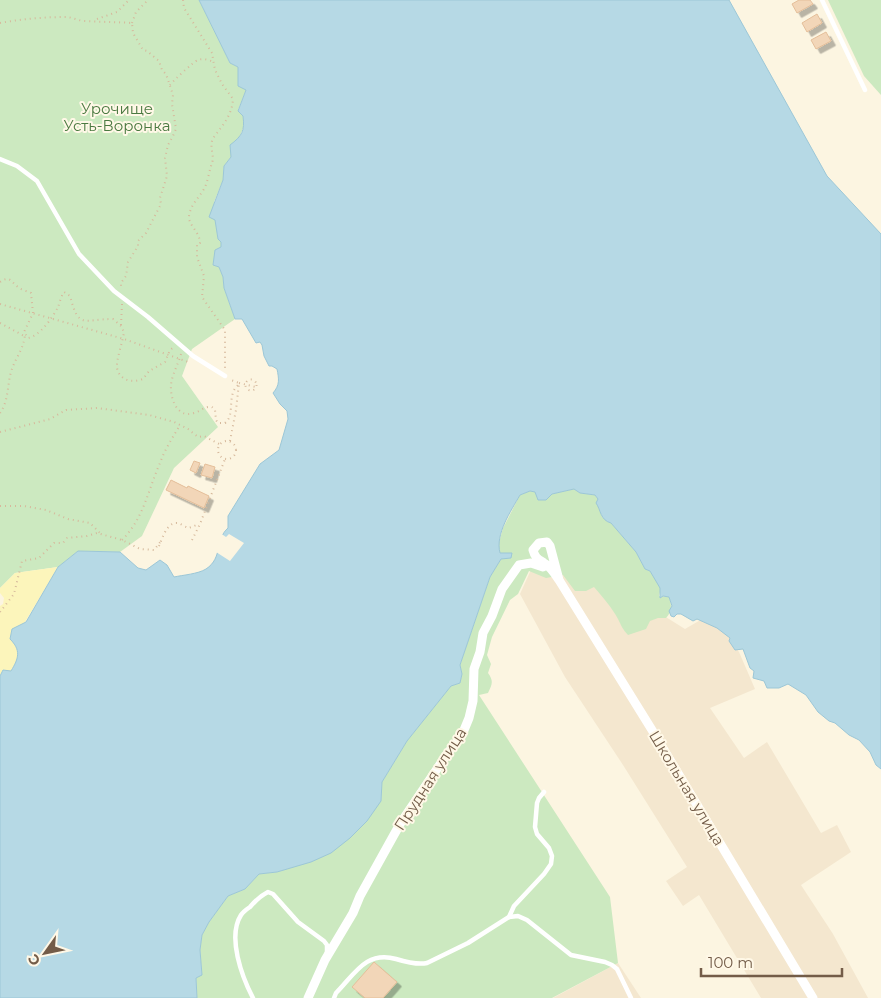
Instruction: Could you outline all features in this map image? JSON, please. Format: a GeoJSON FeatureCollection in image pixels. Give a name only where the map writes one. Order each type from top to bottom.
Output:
{"type":"FeatureCollection","features":[{"type":"Feature","properties":{"kind":"street","name":"Прудная улица"},"geometry":{"type":"LineString","coordinates":[[308,998],[328,956],[400,824],[462,735],[473,701],[474,669],[480,652],[483,633],[492,616],[502,589],[519,564],[531,563],[543,566],[559,580]]}},
{"type":"Feature","properties":{"kind":"street","name":"Школьная улица"},"geometry":{"type":"LineString","coordinates":[[559,580],[657,738],[812,998]]}},
{"type":"Feature","properties":{"kind":"lane"},"geometry":{"type":"LineString","coordinates":[[822,0],[865,90]]}},
{"type":"Feature","properties":{"kind":"lane"},"geometry":{"type":"LineString","coordinates":[[0,159],[16,166],[36,181],[78,254],[122,297],[193,356],[225,376]]}},
{"type":"Feature","properties":{"kind":"lane"},"geometry":{"type":"LineString","coordinates":[[509,917],[514,906],[551,864],[552,856],[549,848],[536,834],[535,827],[539,798],[544,792]]}},
{"type":"Feature","properties":{"kind":"lane"},"geometry":{"type":"LineString","coordinates":[[254,998],[243,978],[236,935],[242,915],[260,895],[268,892],[274,894],[298,922],[324,941],[327,945],[328,956]]}},
{"type":"Feature","properties":{"kind":"lane"},"geometry":{"type":"LineString","coordinates":[[334,998],[350,976],[363,964],[375,958],[392,958],[422,964],[468,944],[509,917],[518,916],[527,920],[572,955],[612,965],[618,970],[631,998]]}},
{"type":"Feature","properties":{"kind":"path"},"geometry":{"type":"LineString","coordinates":[[95,20],[116,12],[129,0]]}},
{"type":"Feature","properties":{"kind":"path"},"geometry":{"type":"LineString","coordinates":[[121,326],[121,283],[126,276],[128,262],[138,246],[138,241],[146,233],[161,204],[160,198],[167,176],[165,158],[168,145],[176,129],[172,104],[173,95],[159,61],[148,51],[142,50],[133,33],[132,23],[136,12],[148,0]]}},
{"type":"Feature","properties":{"kind":"path"},"geometry":{"type":"LineString","coordinates":[[183,0],[184,8],[212,53],[215,70],[222,84],[232,97],[233,102],[225,123],[213,138],[211,146],[214,156],[212,163],[204,188],[189,213],[189,221],[198,233],[200,240],[196,250],[204,276],[202,297],[225,330],[226,378],[238,384],[257,387]]}},
{"type":"Feature","properties":{"kind":"path"},"geometry":{"type":"LineString","coordinates":[[0,23],[36,17],[67,17],[84,21],[132,23]]}},
{"type":"Feature","properties":{"kind":"path"},"geometry":{"type":"LineString","coordinates":[[170,86],[174,79],[196,60],[203,59],[214,62]]}},
{"type":"Feature","properties":{"kind":"path"},"geometry":{"type":"LineString","coordinates":[[0,282],[5,278],[9,278],[17,287],[31,293],[33,313],[25,330],[26,337],[23,348],[12,369],[6,404],[0,413]]}},
{"type":"Feature","properties":{"kind":"path"},"geometry":{"type":"LineString","coordinates":[[0,324],[26,337],[36,335],[50,319],[64,292],[70,296],[76,315],[80,318],[88,320],[113,319],[121,326],[124,332],[124,339],[117,367],[122,378],[128,381],[143,379],[149,371],[164,362],[171,348],[178,347]]}},
{"type":"Feature","properties":{"kind":"path"},"geometry":{"type":"LineString","coordinates":[[0,304],[124,339],[198,366]]}},
{"type":"Feature","properties":{"kind":"path"},"geometry":{"type":"LineString","coordinates":[[180,350],[179,359],[172,377],[171,393],[175,407],[183,413],[194,413],[208,407],[215,410],[218,423],[225,423],[230,417],[232,395],[238,384]]}},
{"type":"Feature","properties":{"kind":"path"},"geometry":{"type":"LineString","coordinates":[[246,384],[249,380],[253,380],[256,382],[257,387]]}},
{"type":"Feature","properties":{"kind":"path"},"geometry":{"type":"LineString","coordinates":[[230,441],[236,410],[238,384]]}},
{"type":"Feature","properties":{"kind":"path"},"geometry":{"type":"LineString","coordinates":[[246,384],[246,388],[251,391],[257,387]]}},
{"type":"Feature","properties":{"kind":"path"},"geometry":{"type":"LineString","coordinates":[[0,432],[50,419],[66,410],[97,408],[149,415],[180,425],[198,437],[204,436],[219,444]]}},
{"type":"Feature","properties":{"kind":"path"},"geometry":{"type":"LineString","coordinates":[[122,540],[133,529],[165,451],[180,425]]}},
{"type":"Feature","properties":{"kind":"path"},"geometry":{"type":"LineString","coordinates":[[219,444],[224,441],[230,441],[236,447],[236,454],[231,458],[225,459]]}},
{"type":"Feature","properties":{"kind":"path"},"geometry":{"type":"LineString","coordinates":[[219,444],[218,453],[225,459]]}},
{"type":"Feature","properties":{"kind":"path"},"geometry":{"type":"LineString","coordinates":[[192,540],[225,459]]}},
{"type":"Feature","properties":{"kind":"path"},"geometry":{"type":"LineString","coordinates":[[0,506],[24,506],[46,510],[68,519],[90,523],[101,534]]}},
{"type":"Feature","properties":{"kind":"path"},"geometry":{"type":"LineString","coordinates":[[0,612],[14,594],[22,561],[39,558],[54,543],[63,543],[67,538],[97,533],[122,540],[140,549],[154,550],[170,526],[175,523],[189,528],[200,524]]}},
{"type":"Feature","properties":{"kind":"path"},"geometry":{"type":"LineString","coordinates":[[159,546],[161,541]]}},
{"type":"Feature","properties":{"kind":"shaded area"},"geometry":{"type":"Polygon","coordinates":[[[548,532],[653,609],[685,629],[704,618],[725,632],[739,652],[755,689],[710,708],[744,758],[767,742],[821,833],[837,825],[851,852],[801,885],[833,934],[868,998],[761,998],[699,895],[683,906],[666,881],[687,867],[565,677],[520,594],[548,532]]]}},
{"type":"Feature","properties":{"kind":"shaded area"},"geometry":{"type":"Polygon","coordinates":[[[618,963],[641,998],[553,998],[618,963]]]}},
{"type":"Feature","properties":{"kind":"green space","name":"Урочище Усть-Воронка"},"geometry":{"type":"Polygon","coordinates":[[[0,0],[199,0],[230,63],[238,67],[246,90],[238,110],[243,116],[244,126],[231,157],[224,166],[223,180],[214,202],[218,239],[221,242],[221,247],[213,265],[219,267],[235,319],[192,349],[182,376],[218,427],[174,468],[142,536],[120,552],[78,551],[58,567],[15,573],[0,588],[0,0]]]}},
{"type":"Feature","properties":{"kind":"green space"},"geometry":{"type":"Polygon","coordinates":[[[828,0],[881,0],[881,95],[864,76],[828,0]]]}},
{"type":"Feature","properties":{"kind":"green space"},"geometry":{"type":"Polygon","coordinates":[[[574,489],[580,493],[595,495],[598,499],[602,517],[611,523],[636,552],[645,569],[650,571],[661,588],[659,596],[669,597],[670,611],[666,618],[650,621],[646,629],[628,635],[607,602],[594,587],[586,591],[575,591],[563,575],[546,578],[529,571],[518,594],[510,600],[492,637],[487,655],[491,664],[488,673],[492,681],[488,693],[479,695],[610,897],[618,963],[552,998],[197,998],[196,978],[202,974],[200,950],[202,935],[228,896],[245,889],[259,874],[277,872],[292,867],[381,801],[382,782],[407,741],[451,686],[460,683],[462,674],[460,665],[490,577],[501,559],[498,546],[503,528],[520,495],[530,491],[552,494],[574,489]]]}},
{"type":"Feature","properties":{"kind":"sand"},"geometry":{"type":"Polygon","coordinates":[[[58,567],[13,642],[18,656],[11,671],[3,670],[0,676],[0,606],[3,604],[4,598],[0,593],[0,588],[15,573],[58,567]]]}},
{"type":"Feature","properties":{"kind":"water"},"geometry":{"type":"Polygon","coordinates":[[[199,0],[729,0],[827,176],[881,234],[881,769],[876,765],[870,752],[859,740],[849,735],[818,712],[806,695],[788,684],[779,688],[767,688],[764,681],[753,678],[754,671],[750,668],[743,649],[735,650],[729,641],[730,638],[717,628],[697,619],[693,621],[681,614],[677,614],[674,617],[671,616],[669,611],[672,606],[669,597],[663,596],[660,598],[660,588],[650,571],[645,569],[636,552],[611,523],[605,520],[596,503],[598,499],[595,495],[580,493],[574,489],[552,494],[546,500],[538,500],[535,492],[530,491],[520,495],[508,515],[502,531],[499,546],[500,553],[512,553],[511,558],[501,559],[490,577],[460,665],[462,674],[460,683],[451,686],[407,741],[382,782],[381,801],[367,821],[350,838],[331,853],[311,862],[277,872],[259,874],[245,889],[228,896],[202,935],[200,950],[202,975],[196,978],[197,998],[0,998],[0,676],[3,670],[11,671],[16,662],[18,654],[14,643],[10,639],[12,629],[26,622],[58,567],[78,551],[120,552],[138,568],[146,570],[160,560],[167,565],[174,577],[206,569],[215,560],[221,538],[228,528],[228,516],[260,464],[279,450],[288,419],[287,411],[273,393],[278,382],[277,369],[269,366],[264,356],[262,345],[260,342],[256,343],[242,319],[235,319],[219,267],[213,265],[215,250],[221,247],[221,242],[218,239],[215,220],[209,217],[223,180],[224,166],[231,157],[230,145],[240,136],[244,126],[243,116],[238,111],[246,90],[238,86],[238,67],[230,63],[199,0]]]}},
{"type":"Feature","properties":{"kind":"pier"},"geometry":{"type":"Polygon","coordinates":[[[220,533],[226,537],[229,534],[244,543],[230,561],[216,552],[220,533]]]}},
{"type":"Feature","properties":{"kind":"building"},"geometry":{"type":"Polygon","coordinates":[[[799,0],[810,0],[813,4],[797,13],[792,4],[799,0]]]}},
{"type":"Feature","properties":{"kind":"building"},"geometry":{"type":"Polygon","coordinates":[[[817,14],[822,23],[807,32],[802,23],[817,14]]]}},
{"type":"Feature","properties":{"kind":"building"},"geometry":{"type":"Polygon","coordinates":[[[826,32],[831,41],[816,49],[811,40],[826,32]]]}},
{"type":"Feature","properties":{"kind":"building"},"geometry":{"type":"Polygon","coordinates":[[[194,461],[200,463],[196,473],[190,470],[194,461]]]}},
{"type":"Feature","properties":{"kind":"building"},"geometry":{"type":"Polygon","coordinates":[[[205,464],[215,467],[212,478],[201,475],[205,464]]]}},
{"type":"Feature","properties":{"kind":"building"},"geometry":{"type":"Polygon","coordinates":[[[171,480],[209,496],[204,508],[166,490],[171,480]]]}},
{"type":"Feature","properties":{"kind":"building"},"geometry":{"type":"Polygon","coordinates":[[[374,962],[397,982],[383,998],[365,998],[352,987],[374,962]]]}}]}
